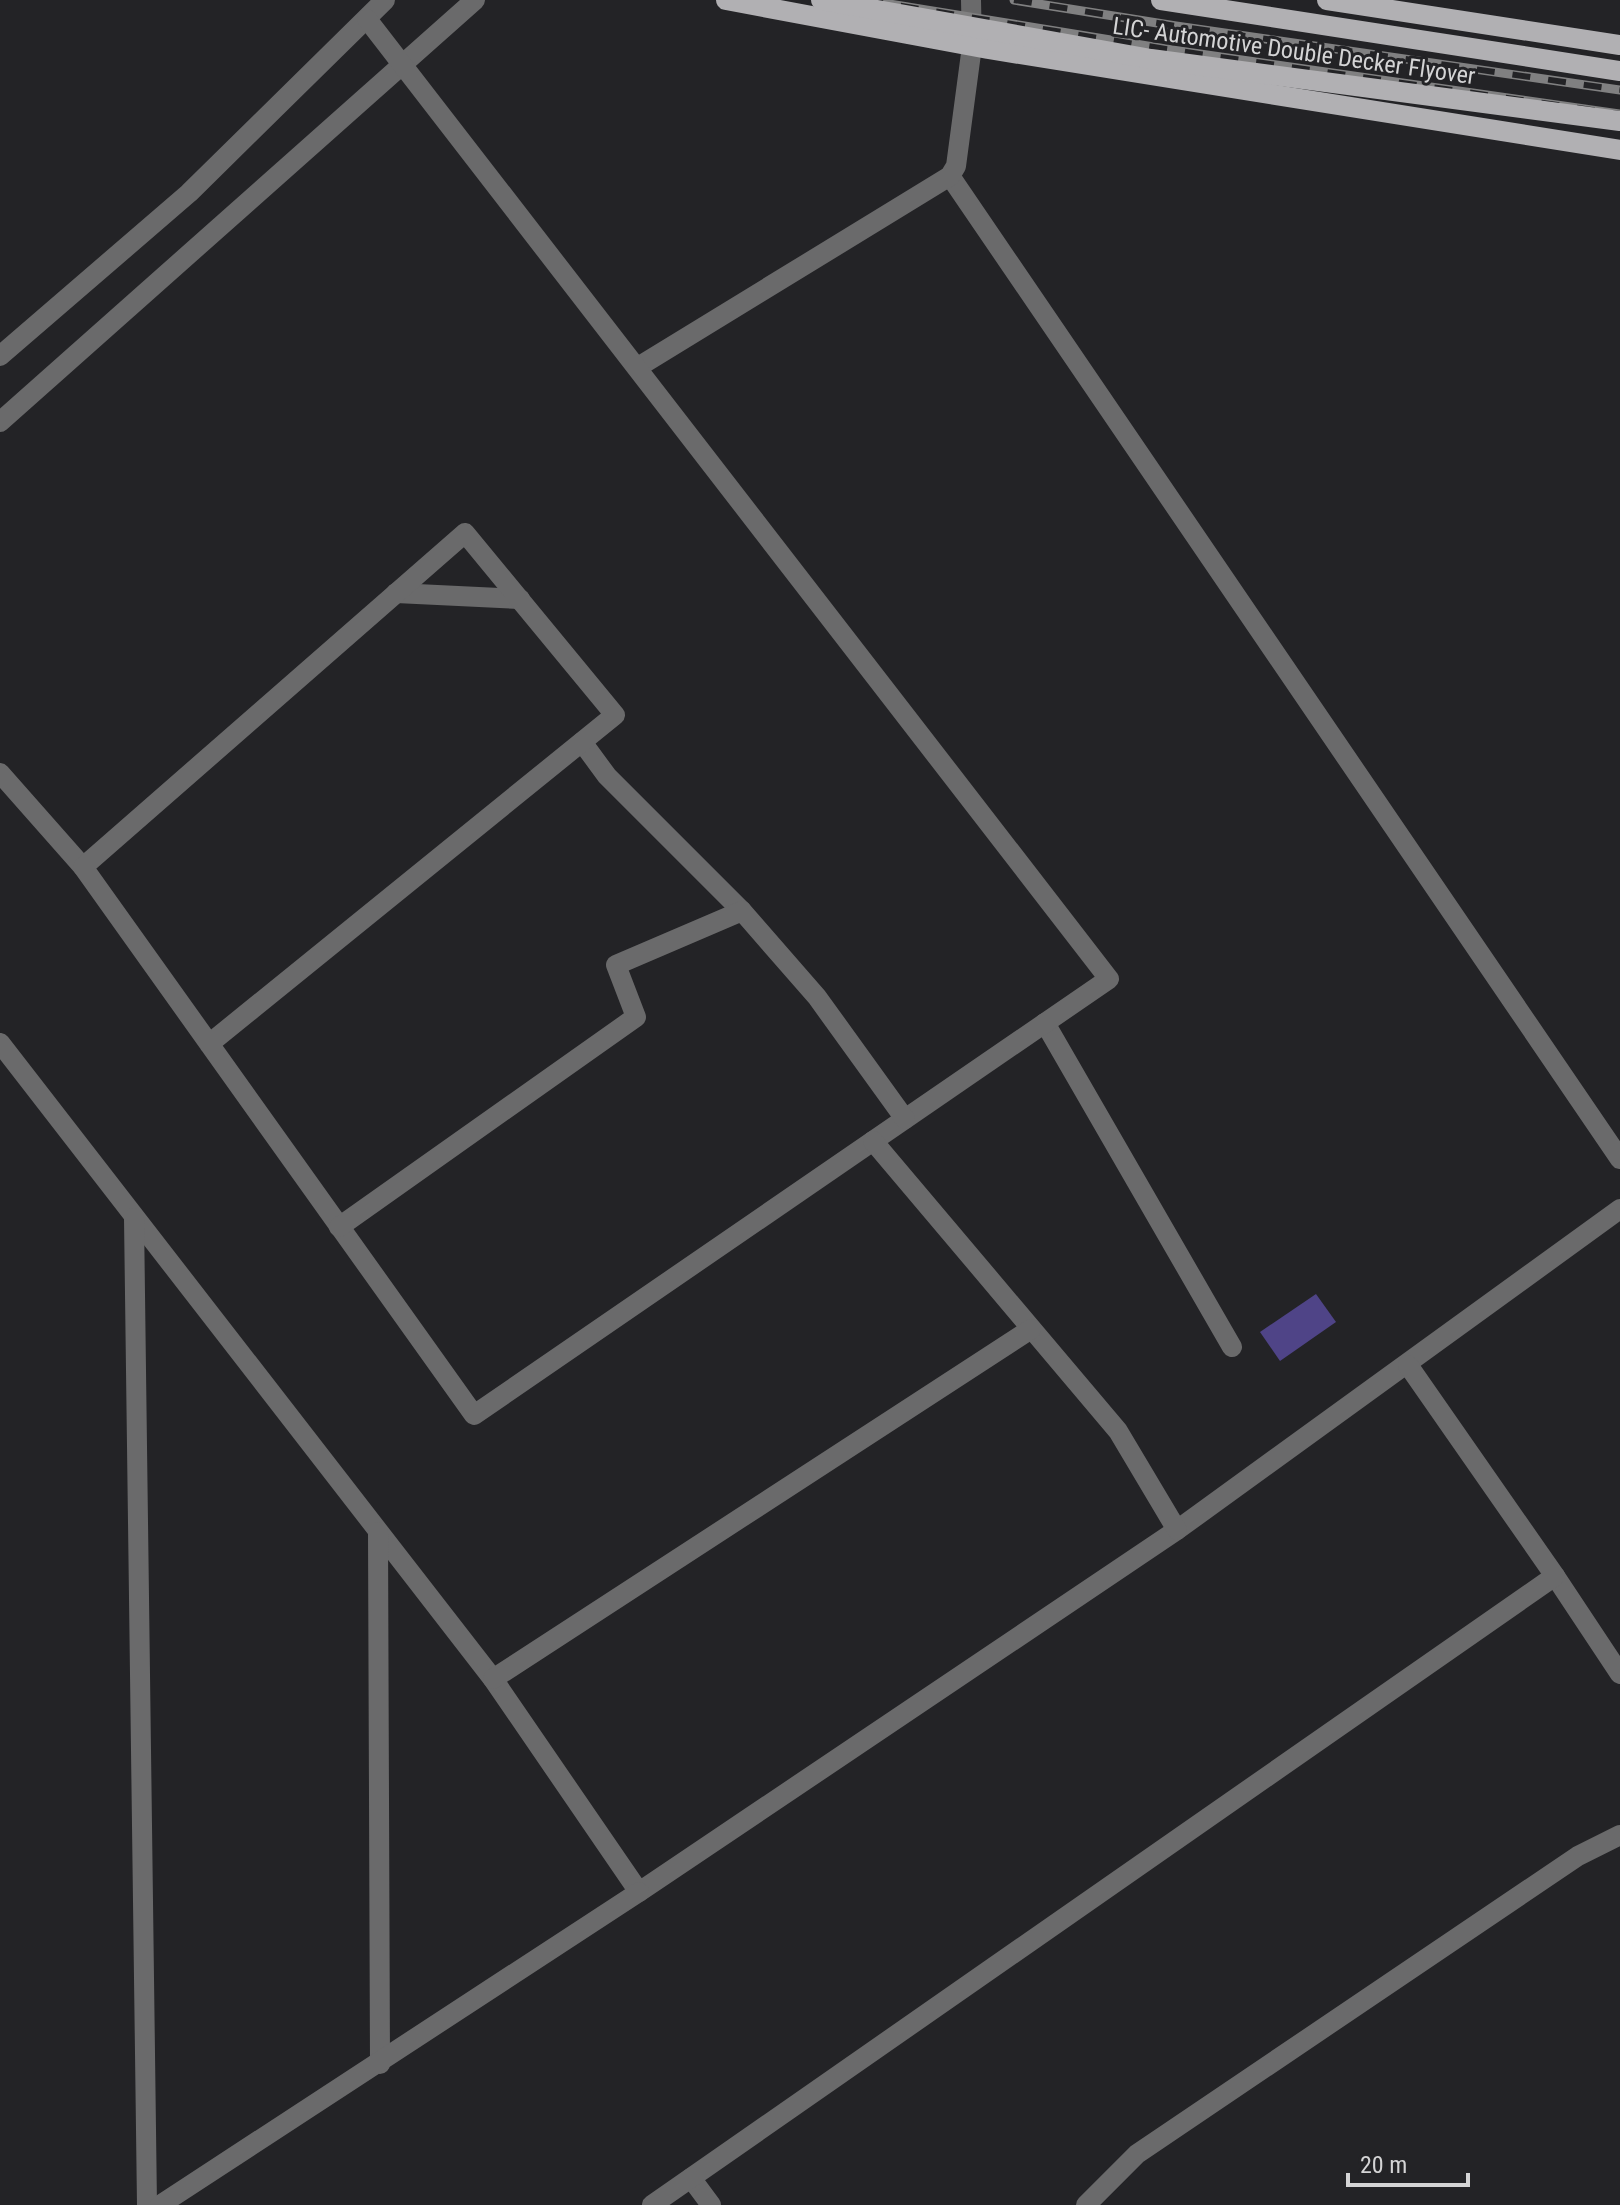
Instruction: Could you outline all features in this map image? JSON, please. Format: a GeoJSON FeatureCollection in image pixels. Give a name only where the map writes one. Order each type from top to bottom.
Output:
{"type":"FeatureCollection","features":[{"type":"Feature","properties":{"kind":"main road"},"geometry":{"type":"LineString","coordinates":[[726,0],[972,46],[1620,150]]}},
{"type":"Feature","properties":{"kind":"main road","name":"LIC- Automotive Double Decker Flyover"},"geometry":{"type":"LineString","coordinates":[[821,0],[1151,59],[1620,121]]}},
{"type":"Feature","properties":{"kind":"main road","name":"LIC- Automotive Double Decker Flyover"},"geometry":{"type":"LineString","coordinates":[[1161,0],[1620,71]]}},
{"type":"Feature","properties":{"kind":"main road"},"geometry":{"type":"LineString","coordinates":[[1327,0],[1620,45]]}},
{"type":"Feature","properties":{"kind":"street"},"geometry":{"type":"LineString","coordinates":[[0,356],[189,193],[385,0]]}},
{"type":"Feature","properties":{"kind":"street"},"geometry":{"type":"LineString","coordinates":[[0,422],[475,0]]}},
{"type":"Feature","properties":{"kind":"street"},"geometry":{"type":"LineString","coordinates":[[638,367],[950,176],[956,166],[972,46],[971,0]]}},
{"type":"Feature","properties":{"kind":"street"},"geometry":{"type":"LineString","coordinates":[[0,773],[83,867],[474,1415],[1109,979],[367,19]]}},
{"type":"Feature","properties":{"kind":"street"},"geometry":{"type":"LineString","coordinates":[[950,176],[1620,1159]]}},
{"type":"Feature","properties":{"kind":"street"},"geometry":{"type":"LineString","coordinates":[[83,867],[465,533],[615,715],[209,1044]]}},
{"type":"Feature","properties":{"kind":"street"},"geometry":{"type":"LineString","coordinates":[[396,593],[520,599]]}},
{"type":"Feature","properties":{"kind":"street"},"geometry":{"type":"LineString","coordinates":[[582,742],[607,776],[742,911],[817,997],[905,1119]]}},
{"type":"Feature","properties":{"kind":"street"},"geometry":{"type":"LineString","coordinates":[[339,1227],[636,1017],[616,965],[742,911]]}},
{"type":"Feature","properties":{"kind":"street"},"geometry":{"type":"LineString","coordinates":[[1045,1023],[1232,1347]]}},
{"type":"Feature","properties":{"kind":"street"},"geometry":{"type":"LineString","coordinates":[[0,1043],[493,1679],[639,1892]]}},
{"type":"Feature","properties":{"kind":"street"},"geometry":{"type":"LineString","coordinates":[[873,1141],[1118,1431],[1177,1530]]}},
{"type":"Feature","properties":{"kind":"street"},"geometry":{"type":"LineString","coordinates":[[160,2205],[380,2064],[1177,1530],[1620,1209]]}},
{"type":"Feature","properties":{"kind":"street"},"geometry":{"type":"LineString","coordinates":[[134,1218],[147,2205]]}},
{"type":"Feature","properties":{"kind":"street"},"geometry":{"type":"LineString","coordinates":[[493,1679],[1031,1329]]}},
{"type":"Feature","properties":{"kind":"street"},"geometry":{"type":"LineString","coordinates":[[1408,1365],[1620,1674]]}},
{"type":"Feature","properties":{"kind":"street"},"geometry":{"type":"LineString","coordinates":[[378,1532],[380,2064]]}},
{"type":"Feature","properties":{"kind":"street"},"geometry":{"type":"LineString","coordinates":[[652,2205],[1555,1576]]}},
{"type":"Feature","properties":{"kind":"street"},"geometry":{"type":"LineString","coordinates":[[1086,2205],[1137,2154],[1578,1856],[1620,1835]]}},
{"type":"Feature","properties":{"kind":"street"},"geometry":{"type":"LineString","coordinates":[[691,2178],[711,2205]]}},
{"type":"Feature","properties":{"kind":"building"},"geometry":{"type":"Polygon","coordinates":[[[1316,1294],[1336,1322],[1280,1361],[1260,1332],[1316,1294]]]}},
{"type":"Feature","properties":{"kind":"railway"},"geometry":{"type":"LineString","coordinates":[[865,0],[1172,50],[1620,114]]}},
{"type":"Feature","properties":{"kind":"railway"},"geometry":{"type":"LineString","coordinates":[[1014,0],[1620,90]]}}]}
